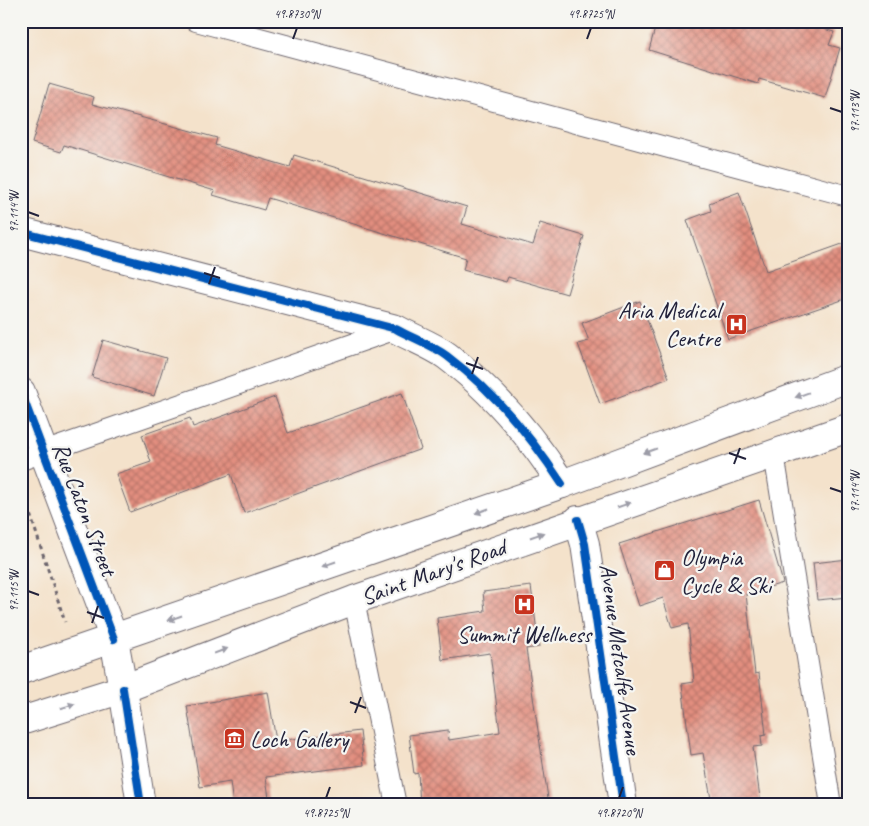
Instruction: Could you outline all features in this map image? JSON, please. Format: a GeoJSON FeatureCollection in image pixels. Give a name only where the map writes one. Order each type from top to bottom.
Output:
{"type":"FeatureCollection","features":[{"type":"Feature","properties":{"kind":"main road","name":"Avenue Metcalfe Avenue"},"geometry":{"type":"LineString","coordinates":[[21,232],[396,329],[445,355],[481,384],[530,439],[562,484],[578,520],[585,544],[622,805]]}},
{"type":"Feature","properties":{"kind":"main road","name":"Saint Mary's Road"},"geometry":{"type":"LineString","coordinates":[[21,670],[562,484],[848,378]]}},
{"type":"Feature","properties":{"kind":"main road","name":"Rue Caton Street"},"geometry":{"type":"LineString","coordinates":[[21,392],[32,456],[114,639],[141,805]]}},
{"type":"Feature","properties":{"kind":"main road","name":"Saint Mary's Road"},"geometry":{"type":"LineString","coordinates":[[21,721],[123,689],[354,600],[578,520],[848,428]]}},
{"type":"Feature","properties":{"kind":"lane"},"geometry":{"type":"LineString","coordinates":[[196,21],[848,196]]}},
{"type":"Feature","properties":{"kind":"lane"},"geometry":{"type":"LineString","coordinates":[[32,456],[396,329]]}},
{"type":"Feature","properties":{"kind":"lane"},"geometry":{"type":"LineString","coordinates":[[774,454],[831,805]]}},
{"type":"Feature","properties":{"kind":"lane"},"geometry":{"type":"LineString","coordinates":[[354,600],[396,805]]}},
{"type":"Feature","properties":{"kind":"path"},"geometry":{"type":"LineString","coordinates":[[21,487],[67,630]]}},
{"type":"Feature","properties":{"kind":"building"},"geometry":{"type":"Polygon","coordinates":[[[657,21],[775,21],[796,27],[798,21],[834,32],[829,45],[840,48],[825,98],[759,79],[758,84],[649,50],[657,21]]]}},
{"type":"Feature","properties":{"kind":"building"},"geometry":{"type":"Polygon","coordinates":[[[49,84],[94,97],[92,104],[217,138],[215,145],[290,167],[294,155],[467,207],[462,224],[533,245],[540,223],[584,236],[567,294],[508,277],[506,282],[463,270],[466,258],[268,198],[264,210],[213,195],[215,191],[64,145],[61,152],[32,143],[49,84]]]}},
{"type":"Feature","properties":{"kind":"building"},"geometry":{"type":"Polygon","coordinates":[[[739,192],[766,271],[848,242],[848,298],[728,339],[687,220],[711,211],[709,203],[739,192]]]}},
{"type":"Feature","properties":{"kind":"building"},"geometry":{"type":"Polygon","coordinates":[[[640,301],[669,378],[600,404],[578,344],[589,341],[582,323],[640,301]]]}},
{"type":"Feature","properties":{"kind":"building"},"geometry":{"type":"Polygon","coordinates":[[[103,340],[166,358],[154,396],[92,377],[103,340]]]}},
{"type":"Feature","properties":{"kind":"building"},"geometry":{"type":"Polygon","coordinates":[[[402,393],[421,449],[244,513],[231,474],[130,512],[116,474],[151,462],[142,435],[190,418],[193,427],[275,397],[288,433],[402,393]]]}},
{"type":"Feature","properties":{"kind":"building"},"geometry":{"type":"Polygon","coordinates":[[[759,500],[783,583],[746,594],[755,674],[759,673],[766,735],[761,736],[762,746],[753,747],[761,805],[712,805],[703,753],[691,755],[682,684],[694,682],[688,624],[672,628],[663,598],[639,606],[619,544],[759,500]]]}},
{"type":"Feature","properties":{"kind":"building"},"geometry":{"type":"Polygon","coordinates":[[[848,559],[848,597],[817,600],[813,563],[848,559]]]}},
{"type":"Feature","properties":{"kind":"building"},"geometry":{"type":"Polygon","coordinates":[[[531,586],[539,647],[526,649],[549,805],[420,805],[418,773],[414,774],[409,735],[448,730],[449,740],[500,732],[490,653],[442,660],[437,618],[485,611],[483,592],[531,586]]]}},
{"type":"Feature","properties":{"kind":"building","name":"Loch Gallery"},"geometry":{"type":"Polygon","coordinates":[[[268,692],[276,741],[360,731],[364,765],[266,777],[270,805],[233,805],[230,782],[200,787],[187,706],[268,692]]]}},
{"type":"Feature","properties":{"kind":"cycle path"},"geometry":{"type":"LineString","coordinates":[[21,232],[396,329],[441,352],[464,369],[524,431],[562,484]]}},
{"type":"Feature","properties":{"kind":"cycle path"},"geometry":{"type":"LineString","coordinates":[[21,392],[114,639]]}},
{"type":"Feature","properties":{"kind":"cycle path"},"geometry":{"type":"LineString","coordinates":[[578,520],[585,544],[623,805]]}},
{"type":"Feature","properties":{"kind":"cycle path"},"geometry":{"type":"LineString","coordinates":[[123,689],[141,805]]}},
{"type":"Feature","properties":{"kind":"place","name":"Aria Medical Centre"},"geometry":{"type":"Point","coordinates":[736,324]}},
{"type":"Feature","properties":{"kind":"place","name":"Olympia Cycle & Ski"},"geometry":{"type":"Point","coordinates":[665,571]}},
{"type":"Feature","properties":{"kind":"place","name":"Summit Wellness"},"geometry":{"type":"Point","coordinates":[524,605]}},
{"type":"Feature","properties":{"kind":"place","name":"Loch Gallery"},"geometry":{"type":"Point","coordinates":[234,739]}}]}
